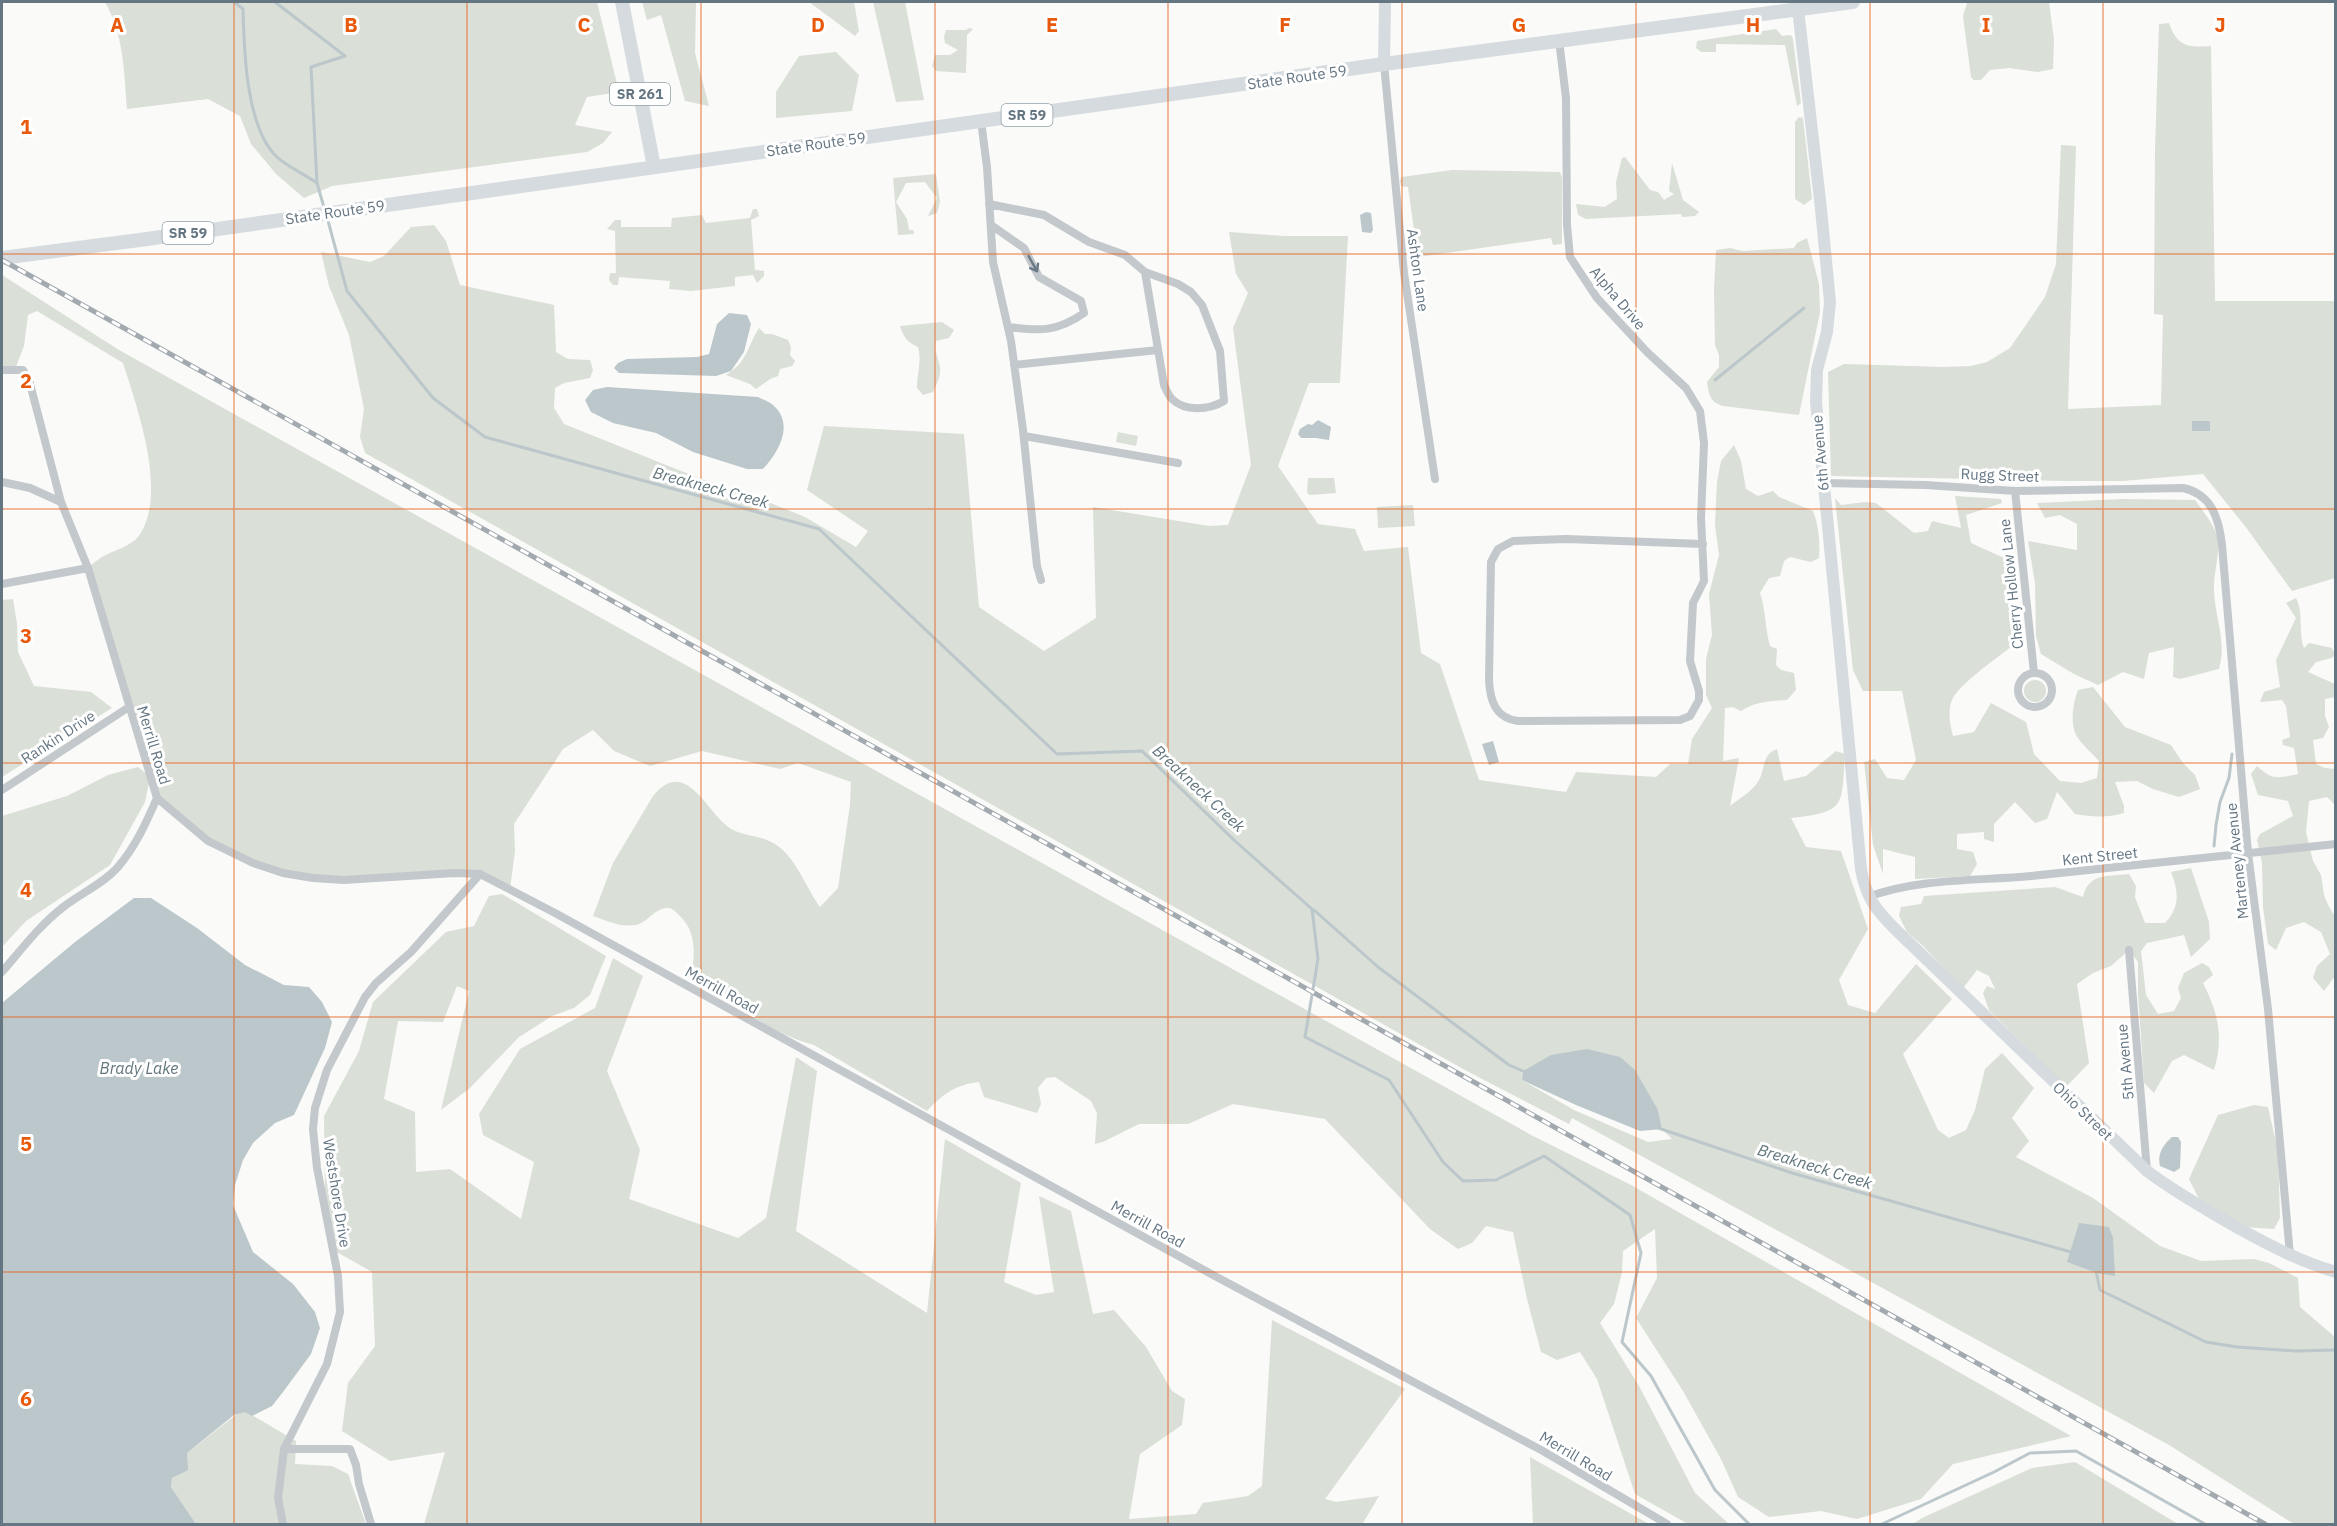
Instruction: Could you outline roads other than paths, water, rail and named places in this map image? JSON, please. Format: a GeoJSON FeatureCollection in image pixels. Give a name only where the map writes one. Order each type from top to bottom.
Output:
{"type":"FeatureCollection","features":[{"type":"Feature","properties":{"kind":"main road","name":"SR 261"},"geometry":{"type":"LineString","coordinates":[[622,2],[654,167]]}},
{"type":"Feature","properties":{"kind":"main road","name":"SR 59"},"geometry":{"type":"LineString","coordinates":[[1798,5],[1853,2]]}},
{"type":"Feature","properties":{"kind":"main road","name":"State Route 59"},"geometry":{"type":"LineString","coordinates":[[2,258],[1798,5]]}},
{"type":"Feature","properties":{"kind":"street"},"geometry":{"type":"LineString","coordinates":[[1384,64],[1385,2]]}},
{"type":"Feature","properties":{"kind":"street","name":"6th Avenue"},"geometry":{"type":"LineString","coordinates":[[1798,5],[1829,289],[1828,323],[1816,381],[1822,483],[1861,869],[1868,897]]}},
{"type":"Feature","properties":{"kind":"street","name":"Alpha Drive"},"geometry":{"type":"LineString","coordinates":[[1559,40],[1566,98],[1567,225],[1570,257],[1598,298],[1647,352],[1686,388],[1700,411],[1704,442],[1701,518],[1703,544],[1704,581],[1693,603],[1690,661],[1699,691],[1699,700],[1690,716],[1680,720],[1518,721],[1509,719],[1497,711],[1490,694],[1489,680],[1491,562],[1498,549],[1513,541],[1556,539],[1703,544]]}},
{"type":"Feature","properties":{"kind":"street","name":"Ashton Lane"},"geometry":{"type":"LineString","coordinates":[[1384,64],[1404,273],[1435,479]]}},
{"type":"Feature","properties":{"kind":"street"},"geometry":{"type":"LineString","coordinates":[[981,121],[990,204],[993,262],[1014,365],[1024,436],[1035,548],[1041,579]]}},
{"type":"Feature","properties":{"kind":"street"},"geometry":{"type":"LineString","coordinates":[[990,204],[1044,215],[1089,242],[1125,255],[1145,272],[1178,284],[1191,292],[1202,305],[1220,351],[1224,401],[1203,408],[1186,407],[1171,398],[1164,385],[1145,272]]}},
{"type":"Feature","properties":{"kind":"street"},"geometry":{"type":"LineString","coordinates":[[991,225],[1024,249],[1039,276],[1081,301],[1084,313],[1068,324],[1037,331],[1008,327]]}},
{"type":"Feature","properties":{"kind":"street"},"geometry":{"type":"LineString","coordinates":[[1014,365],[1158,350]]}},
{"type":"Feature","properties":{"kind":"street","name":"Merrill Road"},"geometry":{"type":"LineString","coordinates":[[2,370],[23,370],[29,380],[61,502],[88,568],[157,798],[207,841],[253,863],[283,873],[313,878],[344,880],[455,873],[480,874],[1213,1275],[1509,1433],[1667,1524]]}},
{"type":"Feature","properties":{"kind":"street"},"geometry":{"type":"LineString","coordinates":[[1024,436],[1178,463]]}},
{"type":"Feature","properties":{"kind":"street"},"geometry":{"type":"LineString","coordinates":[[2,482],[30,488],[61,502]]}},
{"type":"Feature","properties":{"kind":"street","name":"Rugg Street"},"geometry":{"type":"LineString","coordinates":[[1822,483],[1926,485],[2015,491],[2177,488]]}},
{"type":"Feature","properties":{"kind":"street","name":"Marteney Avenue"},"geometry":{"type":"LineString","coordinates":[[2177,488],[2190,489],[2203,497],[2214,510],[2220,530],[2248,853],[2269,1020],[2290,1255]]}},
{"type":"Feature","properties":{"kind":"street","name":"Cherry Hollow Lane"},"geometry":{"type":"LineString","coordinates":[[2015,491],[2034,673]]}},
{"type":"Feature","properties":{"kind":"street"},"geometry":{"type":"LineString","coordinates":[[2,584],[88,568]]}},
{"type":"Feature","properties":{"kind":"street"},"geometry":{"type":"LineString","coordinates":[[2034,673],[2044,676],[2051,684],[2052,690],[2045,704],[2035,707],[2024,703],[2018,693],[2020,682],[2034,673]]}},
{"type":"Feature","properties":{"kind":"street","name":"Rankin Drive"},"geometry":{"type":"LineString","coordinates":[[2,790],[129,707]]}},
{"type":"Feature","properties":{"kind":"street"},"geometry":{"type":"LineString","coordinates":[[2,972],[36,932],[60,910],[102,882],[117,868],[136,845],[157,798]]}},
{"type":"Feature","properties":{"kind":"street","name":"Kent Street"},"geometry":{"type":"LineString","coordinates":[[1868,897],[1932,884],[2095,870],[2336,844]]}},
{"type":"Feature","properties":{"kind":"street","name":"Westshore Drive"},"geometry":{"type":"LineString","coordinates":[[283,1524],[278,1498],[284,1449],[327,1364],[340,1312],[338,1276],[316,1168],[313,1129],[315,1108],[327,1070],[365,998],[376,983],[411,952],[480,874]]}},
{"type":"Feature","properties":{"kind":"street","name":"Ohio Street"},"geometry":{"type":"LineString","coordinates":[[1868,897],[1879,913],[1896,930],[2147,1171],[2205,1210],[2290,1255],[2336,1272]]}},
{"type":"Feature","properties":{"kind":"street","name":"5th Avenue"},"geometry":{"type":"LineString","coordinates":[[2130,950],[2147,1171]]}},
{"type":"Feature","properties":{"kind":"street"},"geometry":{"type":"LineString","coordinates":[[284,1449],[350,1449],[371,1524]]}},
{"type":"Feature","properties":{"kind":"water"},"geometry":{"type":"Polygon","coordinates":[[[1366,212],[1371,213],[1373,230],[1371,233],[1362,232],[1360,215],[1366,212]]]}},
{"type":"Feature","properties":{"kind":"water"},"geometry":{"type":"Polygon","coordinates":[[[729,313],[747,315],[751,324],[744,352],[731,371],[716,376],[619,373],[614,368],[618,363],[627,359],[697,357],[709,354],[717,324],[729,313]]]}},
{"type":"Feature","properties":{"kind":"water"},"geometry":{"type":"Polygon","coordinates":[[[607,387],[758,397],[769,402],[781,414],[784,431],[782,439],[774,455],[763,469],[747,469],[693,452],[656,433],[613,423],[591,412],[585,400],[593,390],[607,387]]]}},
{"type":"Feature","properties":{"kind":"water"},"geometry":{"type":"Polygon","coordinates":[[[1318,420],[1331,427],[1329,440],[1301,438],[1298,434],[1300,429],[1318,420]]]}},
{"type":"Feature","properties":{"kind":"water"},"geometry":{"type":"Polygon","coordinates":[[[2192,421],[2210,421],[2210,431],[2192,431],[2192,421]]]}},
{"type":"Feature","properties":{"kind":"water"},"geometry":{"type":"Polygon","coordinates":[[[1493,741],[1499,762],[1489,765],[1482,744],[1493,741]]]}},
{"type":"Feature","properties":{"kind":"water","name":"Brady Lake"},"geometry":{"type":"Polygon","coordinates":[[[134,898],[151,898],[197,928],[245,965],[284,985],[309,987],[322,1002],[332,1022],[325,1048],[294,1115],[275,1123],[253,1143],[243,1160],[235,1185],[233,1205],[253,1252],[293,1284],[315,1312],[320,1328],[311,1354],[272,1406],[252,1416],[245,1412],[234,1415],[187,1453],[188,1470],[172,1478],[171,1487],[196,1524],[2,1524],[2,1003],[75,942],[134,898]]]}},
{"type":"Feature","properties":{"kind":"water"},"geometry":{"type":"Polygon","coordinates":[[[1587,1049],[1620,1057],[1635,1070],[1658,1110],[1662,1129],[1640,1131],[1522,1080],[1523,1071],[1551,1055],[1587,1049]]]}},
{"type":"Feature","properties":{"kind":"water"},"geometry":{"type":"Polygon","coordinates":[[[2172,1137],[2178,1137],[2181,1142],[2180,1168],[2174,1172],[2160,1166],[2159,1162],[2162,1150],[2172,1137]]]}},
{"type":"Feature","properties":{"kind":"water"},"geometry":{"type":"Polygon","coordinates":[[[2079,1223],[2109,1227],[2113,1238],[2115,1276],[2097,1273],[2067,1262],[2079,1223]]]}},
{"type":"Feature","properties":{"kind":"waterway","name":"Breakneck Creek"},"geometry":{"type":"LineString","coordinates":[[234,2],[243,9],[246,66],[253,108],[259,127],[267,144],[277,157],[317,183]]}},
{"type":"Feature","properties":{"kind":"waterway"},"geometry":{"type":"LineString","coordinates":[[275,2],[345,56],[311,67],[317,183],[325,211]]}},
{"type":"Feature","properties":{"kind":"waterway","name":"Breakneck Creek"},"geometry":{"type":"LineString","coordinates":[[327,217],[347,291],[433,398],[485,437],[819,529],[1057,754],[1142,751],[1235,841],[1312,909],[1318,959],[1305,1037],[1389,1080],[1443,1162],[1463,1181],[1496,1180],[1544,1156],[1630,1215],[1641,1253],[1622,1342],[1651,1376],[1715,1490],[1749,1524]]}},
{"type":"Feature","properties":{"kind":"waterway"},"geometry":{"type":"LineString","coordinates":[[1715,380],[1804,308]]}},
{"type":"Feature","properties":{"kind":"waterway"},"geometry":{"type":"LineString","coordinates":[[2214,846],[2220,802],[2229,778],[2232,754]]}},
{"type":"Feature","properties":{"kind":"waterway","name":"Breakneck Creek"},"geometry":{"type":"LineString","coordinates":[[1314,910],[1378,967],[1509,1065],[1525,1072]]}},
{"type":"Feature","properties":{"kind":"waterway","name":"Breakneck Creek"},"geometry":{"type":"LineString","coordinates":[[1658,1128],[1792,1173],[2071,1252]]}},
{"type":"Feature","properties":{"kind":"waterway","name":"Breakneck Creek"},"geometry":{"type":"LineString","coordinates":[[2096,1271],[2100,1290],[2206,1342],[2237,1347],[2296,1351],[2336,1350]]}},
{"type":"Feature","properties":{"kind":"waterway","name":"Breakneck Creek"},"geometry":{"type":"LineString","coordinates":[[1882,1524],[2030,1453],[2076,1451],[2205,1524]]}},
{"type":"Feature","properties":{"kind":"railway"},"geometry":{"type":"LineString","coordinates":[[2,260],[2265,1524]]}}]}
